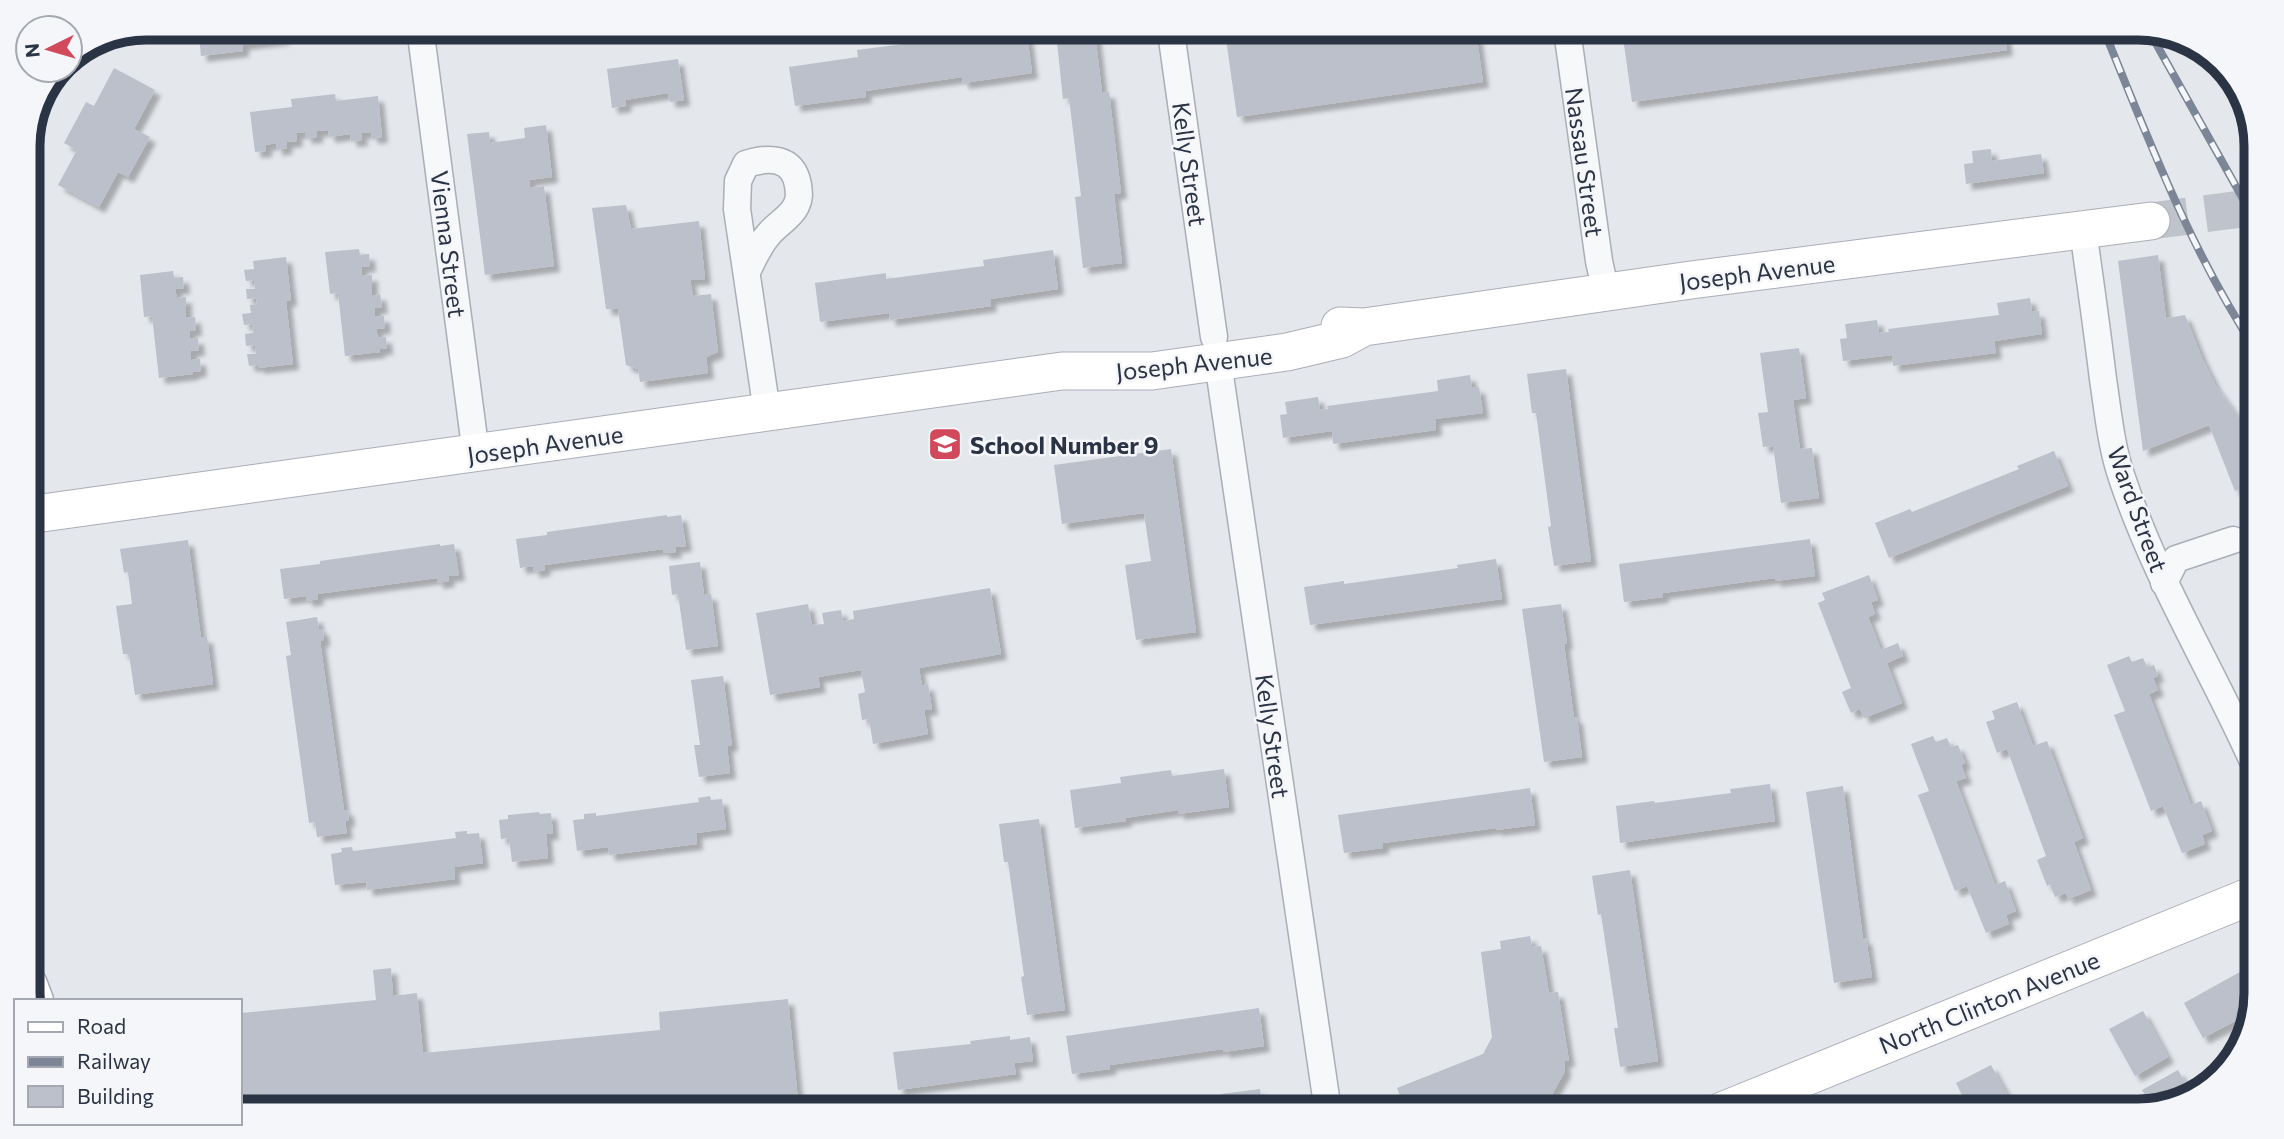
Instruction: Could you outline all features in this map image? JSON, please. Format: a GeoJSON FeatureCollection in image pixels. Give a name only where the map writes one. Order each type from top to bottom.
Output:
{"type":"FeatureCollection","features":[{"type":"Feature","properties":{"kind":"main road","name":"Joseph Avenue"},"geometry":{"type":"LineString","coordinates":[[40,513],[1062,372],[1129,352],[1216,349],[1304,326],[1364,327],[2151,221]]}},
{"type":"Feature","properties":{"kind":"main road","name":"North Clinton Avenue"},"geometry":{"type":"LineString","coordinates":[[1752,1099],[2244,899]]}},
{"type":"Feature","properties":{"kind":"street","name":"Vienna Street"},"geometry":{"type":"LineString","coordinates":[[422,40],[476,454]]}},
{"type":"Feature","properties":{"kind":"street","name":"Kelly Street"},"geometry":{"type":"LineString","coordinates":[[1172,40],[1326,1099]]}},
{"type":"Feature","properties":{"kind":"street","name":"Nassau Street"},"geometry":{"type":"LineString","coordinates":[[1568,40],[1599,261],[1606,293]]}},
{"type":"Feature","properties":{"kind":"street","name":"Ward Street"},"geometry":{"type":"LineString","coordinates":[[2083,230],[2111,432],[2120,475],[2164,583],[2244,744]]}},
{"type":"Feature","properties":{"kind":"street"},"geometry":{"type":"LineString","coordinates":[[747,272],[767,412]]}},
{"type":"Feature","properties":{"kind":"street"},"geometry":{"type":"LineString","coordinates":[[2164,583],[2176,559],[2234,540]]}},
{"type":"Feature","properties":{"kind":"building"},"geometry":{"type":"Polygon","coordinates":[[[199,40],[276,40],[243,44],[243,51],[201,56],[199,40]]]}},
{"type":"Feature","properties":{"kind":"building"},"geometry":{"type":"Polygon","coordinates":[[[935,40],[958,40],[959,44],[986,40],[1028,40],[1032,73],[963,83],[962,77],[865,91],[866,97],[795,106],[789,67],[858,57],[857,50],[935,40]]]}},
{"type":"Feature","properties":{"kind":"building"},"geometry":{"type":"Polygon","coordinates":[[[1057,40],[1096,40],[1102,93],[1109,92],[1121,193],[1114,194],[1122,263],[1083,268],[1075,197],[1081,196],[1069,98],[1063,99],[1057,40]]]}},
{"type":"Feature","properties":{"kind":"building"},"geometry":{"type":"Polygon","coordinates":[[[1226,40],[1477,40],[1483,82],[1237,117],[1226,40]]]}},
{"type":"Feature","properties":{"kind":"building"},"geometry":{"type":"Polygon","coordinates":[[[1623,40],[2006,40],[2007,50],[1632,102],[1623,40]]]}},
{"type":"Feature","properties":{"kind":"building"},"geometry":{"type":"Polygon","coordinates":[[[678,59],[684,100],[670,102],[668,93],[625,100],[626,106],[612,108],[607,69],[678,59]]]}},
{"type":"Feature","properties":{"kind":"building"},"geometry":{"type":"Polygon","coordinates":[[[114,68],[155,90],[134,129],[150,137],[128,177],[118,172],[99,207],[58,185],[77,150],[64,143],[86,102],[94,106],[114,68]]]}},
{"type":"Feature","properties":{"kind":"building"},"geometry":{"type":"Polygon","coordinates":[[[335,94],[336,101],[378,96],[382,137],[372,138],[371,132],[361,133],[362,140],[351,141],[350,134],[329,137],[328,130],[317,131],[317,137],[306,138],[305,132],[296,133],[297,141],[286,142],[287,148],[276,150],[276,143],[266,145],[266,151],[255,152],[250,112],[292,107],[291,99],[335,94]]]}},
{"type":"Feature","properties":{"kind":"building"},"geometry":{"type":"Polygon","coordinates":[[[546,125],[552,177],[529,180],[530,188],[544,186],[554,266],[485,275],[467,134],[489,132],[490,143],[525,138],[524,128],[546,125]]]}},
{"type":"Feature","properties":{"kind":"building"},"geometry":{"type":"Polygon","coordinates":[[[1991,149],[1992,161],[2041,154],[2044,173],[1966,184],[1964,164],[1973,163],[1972,151],[1991,149]]]}},
{"type":"Feature","properties":{"kind":"building"},"geometry":{"type":"Polygon","coordinates":[[[626,205],[631,229],[699,221],[705,279],[690,280],[693,296],[711,294],[718,352],[706,357],[708,373],[640,382],[638,369],[626,365],[618,309],[606,309],[592,208],[626,205]]]}},
{"type":"Feature","properties":{"kind":"building"},"geometry":{"type":"Polygon","coordinates":[[[359,249],[360,255],[369,254],[370,266],[361,267],[362,276],[372,275],[372,296],[380,294],[382,308],[375,308],[375,317],[384,316],[385,328],[376,329],[378,338],[386,337],[387,349],[345,356],[338,293],[330,294],[325,252],[359,249]]]}},
{"type":"Feature","properties":{"kind":"building"},"geometry":{"type":"Polygon","coordinates":[[[1053,250],[1058,289],[990,299],[991,306],[890,320],[889,313],[820,322],[815,283],[886,273],[886,279],[984,266],[983,260],[1053,250]]]}},
{"type":"Feature","properties":{"kind":"building"},"geometry":{"type":"Polygon","coordinates":[[[2158,255],[2166,318],[2185,315],[2216,386],[2244,424],[2244,487],[2235,491],[2209,425],[2143,451],[2118,261],[2158,255]]]}},
{"type":"Feature","properties":{"kind":"building"},"geometry":{"type":"Polygon","coordinates":[[[286,257],[291,300],[286,301],[293,364],[258,368],[258,365],[249,366],[247,354],[256,354],[255,345],[246,346],[245,334],[253,333],[252,324],[244,325],[242,314],[251,313],[250,305],[257,304],[256,298],[247,299],[246,289],[255,289],[254,280],[246,281],[244,270],[254,269],[253,261],[286,257]]]}},
{"type":"Feature","properties":{"kind":"building"},"geometry":{"type":"Polygon","coordinates":[[[173,271],[174,278],[183,277],[184,288],[175,289],[177,298],[186,297],[186,318],[195,317],[196,330],[189,331],[190,339],[198,338],[199,350],[191,351],[191,360],[200,359],[201,371],[159,378],[152,316],[144,317],[140,275],[173,271]]]}},
{"type":"Feature","properties":{"kind":"building"},"geometry":{"type":"Polygon","coordinates":[[[2030,298],[2032,312],[2039,311],[2042,334],[1994,341],[1996,353],[1893,366],[1892,355],[1843,361],[1840,339],[1847,338],[1845,324],[1877,320],[1879,333],[1889,332],[1888,329],[1999,315],[1997,303],[2030,298]]]}},
{"type":"Feature","properties":{"kind":"building"},"geometry":{"type":"Polygon","coordinates":[[[1799,348],[1806,398],[1793,400],[1800,449],[1812,448],[1819,498],[1781,503],[1773,446],[1763,447],[1758,413],[1768,412],[1760,353],[1799,348]]]}},
{"type":"Feature","properties":{"kind":"building"},"geometry":{"type":"Polygon","coordinates":[[[1566,369],[1591,561],[1554,566],[1536,413],[1532,413],[1527,374],[1566,369]]]}},
{"type":"Feature","properties":{"kind":"building"},"geometry":{"type":"Polygon","coordinates":[[[1470,375],[1472,388],[1479,387],[1483,413],[1435,419],[1436,430],[1333,444],[1332,431],[1283,438],[1280,415],[1287,414],[1285,402],[1318,397],[1320,410],[1328,409],[1327,406],[1438,391],[1437,380],[1470,375]]]}},
{"type":"Feature","properties":{"kind":"building"},"geometry":{"type":"Polygon","coordinates":[[[1171,449],[1196,632],[1136,640],[1125,565],[1151,561],[1144,513],[1062,524],[1054,465],[1171,449]]]}},
{"type":"Feature","properties":{"kind":"building"},"geometry":{"type":"Polygon","coordinates":[[[2054,451],[2068,486],[1889,558],[1875,523],[1910,509],[1912,512],[2019,469],[2017,466],[2054,451]]]}},
{"type":"Feature","properties":{"kind":"building"},"geometry":{"type":"Polygon","coordinates":[[[681,515],[686,546],[675,547],[676,552],[664,553],[663,549],[544,565],[545,570],[533,572],[533,566],[520,568],[516,539],[681,515]]]}},
{"type":"Feature","properties":{"kind":"building"},"geometry":{"type":"Polygon","coordinates":[[[1810,539],[1815,576],[1775,581],[1775,578],[1663,593],[1663,597],[1624,602],[1619,564],[1810,539]]]}},
{"type":"Feature","properties":{"kind":"building"},"geometry":{"type":"Polygon","coordinates":[[[188,540],[201,638],[207,637],[213,684],[135,695],[129,654],[123,654],[116,606],[132,604],[128,572],[124,573],[120,549],[188,540]]]}},
{"type":"Feature","properties":{"kind":"building"},"geometry":{"type":"Polygon","coordinates":[[[454,544],[459,575],[448,576],[449,581],[437,583],[437,578],[317,594],[318,599],[307,601],[306,596],[284,599],[280,569],[454,544]]]}},
{"type":"Feature","properties":{"kind":"building"},"geometry":{"type":"Polygon","coordinates":[[[1496,559],[1502,599],[1310,625],[1304,587],[1458,568],[1457,565],[1496,559]]]}},
{"type":"Feature","properties":{"kind":"building"},"geometry":{"type":"Polygon","coordinates":[[[700,562],[704,595],[711,594],[718,646],[686,650],[678,594],[672,595],[669,566],[700,562]]]}},
{"type":"Feature","properties":{"kind":"building"},"geometry":{"type":"Polygon","coordinates":[[[1869,575],[1878,600],[1871,602],[1875,614],[1868,617],[1881,650],[1898,643],[1903,656],[1887,663],[1902,703],[1864,718],[1860,709],[1851,713],[1842,692],[1851,688],[1818,603],[1825,600],[1822,593],[1869,575]]]}},
{"type":"Feature","properties":{"kind":"building"},"geometry":{"type":"Polygon","coordinates":[[[990,588],[1001,654],[919,668],[922,686],[928,684],[932,709],[924,710],[928,734],[873,744],[869,719],[862,720],[858,694],[865,692],[861,670],[818,677],[820,687],[770,695],[756,613],[808,604],[812,625],[824,624],[822,613],[841,610],[843,621],[854,619],[853,611],[990,588]]]}},
{"type":"Feature","properties":{"kind":"building"},"geometry":{"type":"Polygon","coordinates":[[[1561,604],[1574,718],[1577,717],[1582,757],[1544,762],[1522,609],[1561,604]]]}},
{"type":"Feature","properties":{"kind":"building"},"geometry":{"type":"Polygon","coordinates":[[[317,617],[319,629],[323,629],[324,641],[320,641],[344,810],[348,810],[349,821],[345,821],[347,833],[317,837],[315,822],[309,823],[286,656],[291,655],[286,622],[317,617]]]}},
{"type":"Feature","properties":{"kind":"building"},"geometry":{"type":"Polygon","coordinates":[[[2129,656],[2132,662],[2143,658],[2147,667],[2154,665],[2158,676],[2153,678],[2158,690],[2149,694],[2191,805],[2201,801],[2212,831],[2202,835],[2205,844],[2182,853],[2163,806],[2151,811],[2114,715],[2125,711],[2107,665],[2129,656]]]}},
{"type":"Feature","properties":{"kind":"building"},"geometry":{"type":"Polygon","coordinates":[[[723,676],[732,745],[727,746],[730,773],[699,777],[694,745],[700,745],[691,680],[723,676]]]}},
{"type":"Feature","properties":{"kind":"building"},"geometry":{"type":"Polygon","coordinates":[[[2017,702],[2033,746],[2047,741],[2083,838],[2074,842],[2091,890],[2068,899],[2066,893],[2055,897],[2050,884],[2047,886],[2037,860],[2046,856],[2007,749],[1997,753],[1986,722],[1995,719],[1992,711],[2017,702]]]}},
{"type":"Feature","properties":{"kind":"building"},"geometry":{"type":"Polygon","coordinates":[[[1933,736],[1936,742],[1947,738],[1951,747],[1958,745],[1965,763],[1961,765],[1966,778],[1956,781],[1995,885],[2005,881],[2016,911],[2006,915],[2009,924],[1986,933],[1967,886],[1955,891],[1918,795],[1929,791],[1911,744],[1933,736]]]}},
{"type":"Feature","properties":{"kind":"building"},"geometry":{"type":"Polygon","coordinates":[[[1224,769],[1229,807],[1178,814],[1178,810],[1075,828],[1070,790],[1121,783],[1120,777],[1171,770],[1172,776],[1224,769]]]}},
{"type":"Feature","properties":{"kind":"building"},"geometry":{"type":"Polygon","coordinates":[[[1770,784],[1775,821],[1620,843],[1616,806],[1731,793],[1730,789],[1770,784]]]}},
{"type":"Feature","properties":{"kind":"building"},"geometry":{"type":"Polygon","coordinates":[[[1843,786],[1863,939],[1866,938],[1872,977],[1834,983],[1806,792],[1843,786]]]}},
{"type":"Feature","properties":{"kind":"building"},"geometry":{"type":"Polygon","coordinates":[[[1530,788],[1535,825],[1383,843],[1383,848],[1344,853],[1338,815],[1530,788]]]}},
{"type":"Feature","properties":{"kind":"building"},"geometry":{"type":"Polygon","coordinates":[[[710,796],[711,800],[722,799],[726,829],[696,833],[697,844],[609,855],[608,847],[577,851],[573,820],[584,819],[584,814],[596,813],[596,816],[699,802],[698,798],[710,796]]]}},
{"type":"Feature","properties":{"kind":"building"},"geometry":{"type":"Polygon","coordinates":[[[551,813],[553,834],[546,834],[548,858],[512,862],[509,838],[501,839],[499,820],[508,819],[508,815],[551,813]]]}},
{"type":"Feature","properties":{"kind":"building"},"geometry":{"type":"Polygon","coordinates":[[[1039,819],[1065,1010],[1027,1015],[1008,862],[1004,862],[999,824],[1039,819]]]}},
{"type":"Feature","properties":{"kind":"building"},"geometry":{"type":"Polygon","coordinates":[[[467,831],[467,834],[479,833],[483,863],[454,867],[455,879],[367,890],[366,882],[335,885],[331,854],[342,852],[341,848],[352,847],[353,851],[456,838],[455,832],[467,831]]]}},
{"type":"Feature","properties":{"kind":"building"},"geometry":{"type":"Polygon","coordinates":[[[1630,870],[1658,1061],[1620,1067],[1614,1028],[1618,1028],[1601,914],[1598,915],[1592,876],[1630,870]]]}},
{"type":"Feature","properties":{"kind":"building"},"geometry":{"type":"Polygon","coordinates":[[[1530,936],[1532,947],[1541,946],[1549,993],[1558,992],[1569,1061],[1564,1061],[1565,1071],[1550,1098],[1401,1099],[1397,1088],[1483,1054],[1492,1037],[1481,952],[1501,949],[1500,941],[1530,936]]]}},
{"type":"Feature","properties":{"kind":"building"},"geometry":{"type":"Polygon","coordinates":[[[391,968],[393,996],[417,993],[423,1053],[660,1030],[659,1012],[788,999],[798,1099],[242,1099],[242,1013],[376,1000],[373,970],[391,968]]]}},
{"type":"Feature","properties":{"kind":"building"},"geometry":{"type":"Polygon","coordinates":[[[2244,970],[2241,1018],[2203,1038],[2184,1003],[2244,970]]]}},
{"type":"Feature","properties":{"kind":"building"},"geometry":{"type":"Polygon","coordinates":[[[1259,1008],[1264,1046],[1110,1065],[1110,1069],[1072,1074],[1066,1036],[1259,1008]]]}},
{"type":"Feature","properties":{"kind":"building"},"geometry":{"type":"Polygon","coordinates":[[[2143,1011],[2168,1057],[2135,1076],[2109,1029],[2143,1011]]]}},
{"type":"Feature","properties":{"kind":"building"},"geometry":{"type":"Polygon","coordinates":[[[1010,1036],[1010,1040],[1030,1037],[1033,1061],[1014,1063],[1016,1074],[898,1090],[893,1052],[971,1044],[970,1041],[1010,1036]]]}},
{"type":"Feature","properties":{"kind":"building"},"geometry":{"type":"Polygon","coordinates":[[[1991,1065],[2009,1099],[1964,1099],[1956,1083],[1991,1065]]]}},
{"type":"Feature","properties":{"kind":"building"},"geometry":{"type":"Polygon","coordinates":[[[2178,1070],[2187,1087],[2152,1098],[2147,1098],[2142,1090],[2178,1070]]]}},
{"type":"Feature","properties":{"kind":"building"},"geometry":{"type":"Polygon","coordinates":[[[1260,1089],[1261,1099],[1222,1099],[1221,1094],[1260,1089]]]}},
{"type":"Feature","properties":{"kind":"tunnel"},"geometry":{"type":"LineString","coordinates":[[2151,221],[2244,209]]}},
{"type":"Feature","properties":{"kind":"railway"},"geometry":{"type":"LineString","coordinates":[[2108,40],[2190,233],[2244,331]]}},
{"type":"Feature","properties":{"kind":"railway"},"geometry":{"type":"LineString","coordinates":[[2155,42],[2244,201]]}},
{"type":"Feature","properties":{"kind":"place","name":"School Number 9"},"geometry":{"type":"Point","coordinates":[945,444]}}]}
